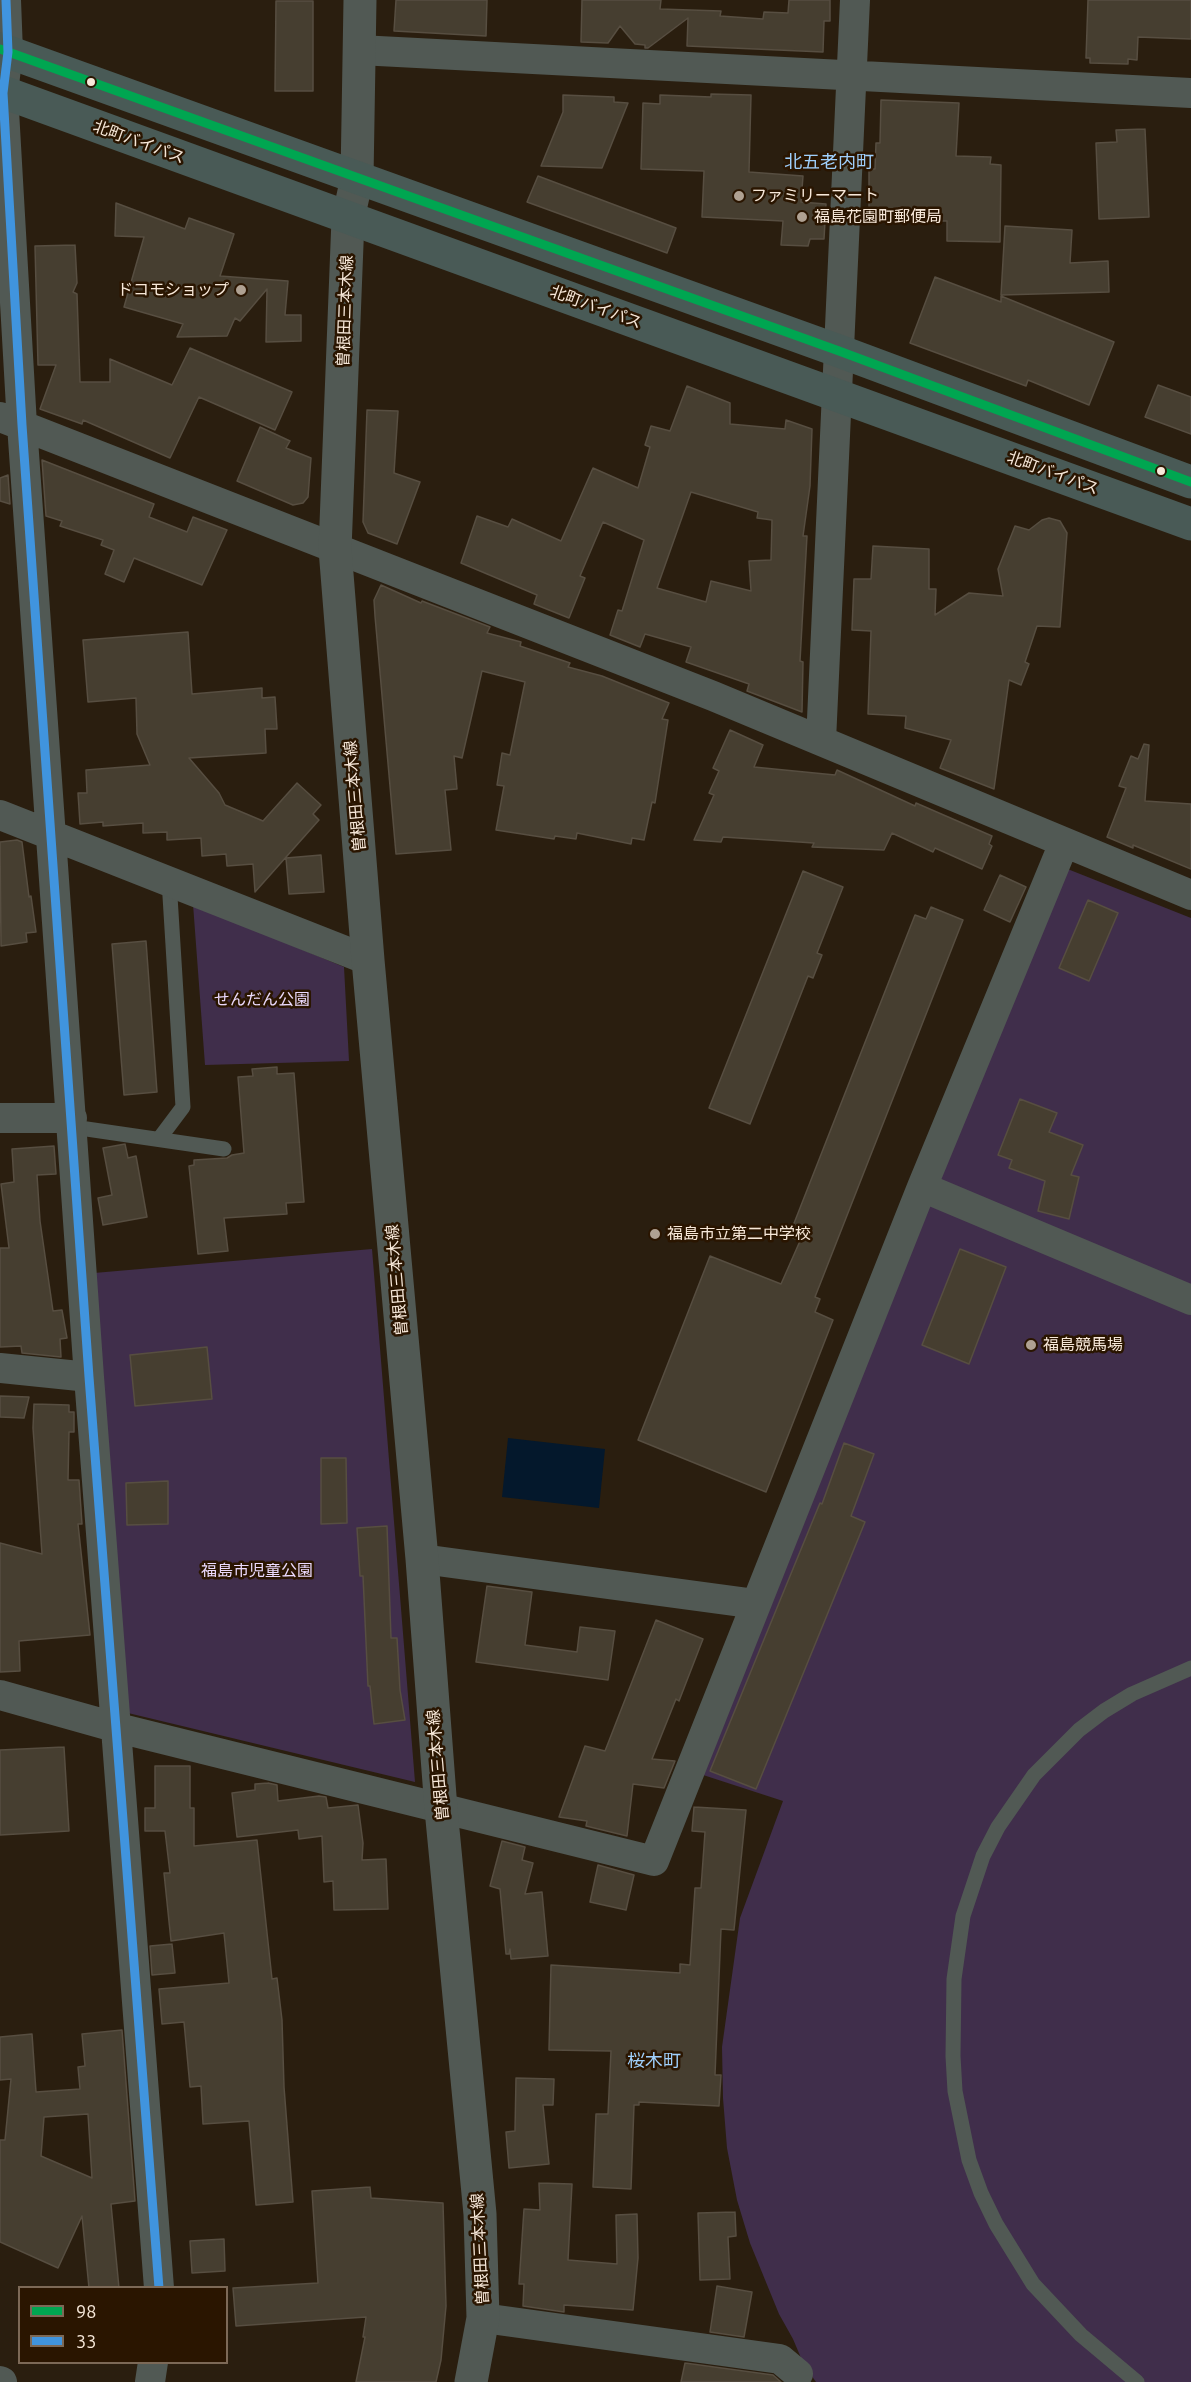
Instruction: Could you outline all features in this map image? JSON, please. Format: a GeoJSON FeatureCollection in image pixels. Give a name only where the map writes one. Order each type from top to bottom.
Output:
{"type":"FeatureCollection","features":[{"type":"Feature","properties":{"kind":"highway"},"geometry":{"type":"LineString","coordinates":[[4,50],[839,351],[1191,482]]}},
{"type":"Feature","properties":{"kind":"highway","name":"北町バイパス"},"geometry":{"type":"LineString","coordinates":[[2,92],[348,219],[836,393],[1191,524]]}},
{"type":"Feature","properties":{"kind":"street"},"geometry":{"type":"LineString","coordinates":[[6,0],[2,92],[11,421],[51,836],[89,1377],[118,1728],[159,2286]]}},
{"type":"Feature","properties":{"kind":"street","name":"曽根田三本木線"},"geometry":{"type":"LineString","coordinates":[[360,0],[357,178],[348,219],[335,549],[368,960],[422,1559],[441,1809],[480,2214],[483,2318],[471,2382]]}},
{"type":"Feature","properties":{"kind":"street"},"geometry":{"type":"LineString","coordinates":[[821,741],[855,0]]}},
{"type":"Feature","properties":{"kind":"street"},"geometry":{"type":"LineString","coordinates":[[359,50],[1191,93]]}},
{"type":"Feature","properties":{"kind":"street"},"geometry":{"type":"LineString","coordinates":[[11,421],[713,696],[1191,895]]}},
{"type":"Feature","properties":{"kind":"street"},"geometry":{"type":"LineString","coordinates":[[0,814],[368,960]]}},
{"type":"Feature","properties":{"kind":"street"},"geometry":{"type":"LineString","coordinates":[[0,1695],[118,1728],[654,1861],[922,1187],[1064,843]]}},
{"type":"Feature","properties":{"kind":"street"},"geometry":{"type":"LineString","coordinates":[[0,1118],[72,1123]]}},
{"type":"Feature","properties":{"kind":"street"},"geometry":{"type":"LineString","coordinates":[[922,1187],[1191,1300]]}},
{"type":"Feature","properties":{"kind":"street"},"geometry":{"type":"LineString","coordinates":[[0,1368],[89,1377]]}},
{"type":"Feature","properties":{"kind":"street"},"geometry":{"type":"LineString","coordinates":[[422,1559],[756,1604]]}},
{"type":"Feature","properties":{"kind":"street"},"geometry":{"type":"LineString","coordinates":[[483,2318],[780,2359],[798,2374]]}},
{"type":"Feature","properties":{"kind":"street"},"geometry":{"type":"LineString","coordinates":[[150,2382],[153,2364]]}},
{"type":"Feature","properties":{"kind":"lane"},"geometry":{"type":"LineString","coordinates":[[159,1139],[183,1107],[169,880]]}},
{"type":"Feature","properties":{"kind":"lane"},"geometry":{"type":"LineString","coordinates":[[72,1123],[224,1149]]}},
{"type":"Feature","properties":{"kind":"lane"},"geometry":{"type":"LineString","coordinates":[[1137,2382],[1081,2335],[1033,2284],[996,2224],[981,2193],[969,2160],[955,2091],[954,1979],[957,1947],[972,1886],[998,1827],[1028,1783],[1079,1730],[1104,1711],[1132,1694],[1191,1668]]}},
{"type":"Feature","properties":{"kind":"green space","name":"福島競馬場"},"geometry":{"type":"Polygon","coordinates":[[[1065,868],[1191,918],[1191,2382],[816,2382],[804,2365],[779,2314],[750,2243],[737,2200],[727,2148],[723,2098],[722,2047],[740,1918],[783,1801],[697,1773],[1065,868]]]}},
{"type":"Feature","properties":{"kind":"green space","name":"せんだん公園"},"geometry":{"type":"Polygon","coordinates":[[[193,904],[344,967],[349,1061],[205,1065],[193,904]]]}},
{"type":"Feature","properties":{"kind":"green space","name":"福島市児童公園"},"geometry":{"type":"Polygon","coordinates":[[[372,1249],[415,1782],[128,1713],[94,1273],[372,1249]]]}},
{"type":"Feature","properties":{"kind":"water"},"geometry":{"type":"Polygon","coordinates":[[[508,1438],[605,1449],[599,1508],[502,1497],[508,1438]]]}},
{"type":"Feature","properties":{"kind":"building"},"geometry":{"type":"Polygon","coordinates":[[[396,0],[487,0],[486,36],[394,31],[396,0]]]}},
{"type":"Feature","properties":{"kind":"building"},"geometry":{"type":"Polygon","coordinates":[[[582,0],[661,0],[660,9],[721,11],[720,16],[763,19],[764,12],[788,13],[789,0],[830,0],[830,21],[824,21],[823,52],[687,46],[688,18],[645,48],[645,45],[635,44],[620,26],[608,43],[581,42],[582,0]]]}},
{"type":"Feature","properties":{"kind":"building"},"geometry":{"type":"Polygon","coordinates":[[[1088,0],[1191,0],[1191,39],[1138,37],[1137,60],[1128,59],[1128,64],[1090,63],[1090,58],[1086,58],[1088,0]]]}},
{"type":"Feature","properties":{"kind":"building"},"geometry":{"type":"Polygon","coordinates":[[[276,1],[313,1],[313,91],[275,91],[276,1]]]}},
{"type":"Feature","properties":{"kind":"building"},"geometry":{"type":"Polygon","coordinates":[[[711,94],[751,95],[749,172],[803,176],[801,202],[826,204],[824,239],[810,239],[808,246],[781,245],[783,221],[702,217],[704,171],[641,169],[643,103],[660,104],[660,95],[711,97],[711,94]]]}},
{"type":"Feature","properties":{"kind":"building"},"geometry":{"type":"Polygon","coordinates":[[[563,95],[614,97],[614,102],[628,103],[602,168],[541,166],[563,112],[563,95]]]}},
{"type":"Feature","properties":{"kind":"building"},"geometry":{"type":"Polygon","coordinates":[[[881,100],[959,103],[956,156],[991,157],[990,164],[1001,165],[1000,242],[947,241],[947,221],[940,221],[940,218],[880,218],[880,211],[869,212],[869,169],[875,169],[876,143],[880,143],[881,100]]]}},
{"type":"Feature","properties":{"kind":"building"},"geometry":{"type":"Polygon","coordinates":[[[1145,129],[1149,217],[1099,219],[1096,143],[1117,142],[1116,130],[1145,129]]]}},
{"type":"Feature","properties":{"kind":"building"},"geometry":{"type":"Polygon","coordinates":[[[538,176],[676,228],[667,253],[527,202],[538,176]]]}},
{"type":"Feature","properties":{"kind":"building"},"geometry":{"type":"Polygon","coordinates":[[[116,203],[185,229],[189,218],[234,234],[220,276],[288,281],[285,315],[301,315],[301,341],[266,342],[267,289],[240,321],[235,318],[227,336],[177,337],[183,324],[124,307],[144,237],[115,236],[116,203]]]}},
{"type":"Feature","properties":{"kind":"building"},"geometry":{"type":"Polygon","coordinates":[[[1005,226],[1072,230],[1070,263],[1108,261],[1109,292],[1001,295],[1005,226]]]}},
{"type":"Feature","properties":{"kind":"building"},"geometry":{"type":"Polygon","coordinates":[[[75,245],[77,283],[73,292],[77,294],[80,382],[110,382],[110,359],[172,385],[190,348],[292,392],[275,430],[199,397],[170,458],[83,420],[82,424],[40,409],[56,365],[38,365],[35,246],[75,245]]]}},
{"type":"Feature","properties":{"kind":"building"},"geometry":{"type":"Polygon","coordinates":[[[935,277],[1001,302],[1001,296],[1114,342],[1089,405],[1028,380],[1026,386],[910,343],[935,277]]]}},
{"type":"Feature","properties":{"kind":"building"},"geometry":{"type":"Polygon","coordinates":[[[1158,385],[1191,397],[1191,434],[1145,417],[1158,385]]]}},
{"type":"Feature","properties":{"kind":"building"},"geometry":{"type":"Polygon","coordinates":[[[687,386],[730,403],[730,424],[785,429],[786,420],[812,429],[810,486],[803,536],[807,536],[800,661],[803,662],[802,712],[747,691],[749,684],[686,662],[691,647],[645,634],[640,647],[610,635],[618,610],[622,611],[644,540],[603,522],[580,576],[585,578],[569,618],[534,604],[537,595],[461,563],[477,516],[508,527],[512,519],[561,541],[593,468],[638,488],[650,447],[645,445],[651,426],[670,431],[687,386]],[[691,492],[657,588],[706,602],[711,581],[751,591],[749,561],[771,560],[772,520],[757,518],[758,512],[691,492]]]}},
{"type":"Feature","properties":{"kind":"building"},"geometry":{"type":"Polygon","coordinates":[[[367,410],[398,411],[394,473],[420,482],[397,544],[368,533],[363,522],[367,410]]]}},
{"type":"Feature","properties":{"kind":"building"},"geometry":{"type":"Polygon","coordinates":[[[260,427],[290,441],[286,448],[311,458],[308,497],[303,503],[293,505],[237,481],[260,427]]]}},
{"type":"Feature","properties":{"kind":"building"},"geometry":{"type":"Polygon","coordinates":[[[42,460],[154,504],[149,517],[187,532],[193,517],[227,530],[202,585],[134,558],[124,582],[105,574],[114,550],[101,545],[103,540],[60,526],[62,521],[46,516],[42,460]]]}},
{"type":"Feature","properties":{"kind":"building"},"geometry":{"type":"Polygon","coordinates":[[[8,475],[10,504],[0,501],[0,478],[8,475]]]}},
{"type":"Feature","properties":{"kind":"building"},"geometry":{"type":"Polygon","coordinates":[[[1049,518],[1060,521],[1067,533],[1060,627],[1037,626],[1025,662],[1029,664],[1021,685],[1009,680],[994,789],[940,768],[951,740],[905,728],[906,716],[868,714],[871,631],[852,630],[854,579],[871,579],[873,546],[929,549],[929,589],[936,589],[935,615],[969,593],[1003,596],[998,569],[1015,526],[1029,530],[1042,520],[1049,518]]]}},
{"type":"Feature","properties":{"kind":"building"},"geometry":{"type":"Polygon","coordinates":[[[381,585],[421,603],[422,601],[490,627],[487,633],[521,642],[520,646],[570,663],[568,667],[602,676],[669,703],[662,719],[668,720],[655,803],[652,802],[644,840],[632,838],[631,844],[577,833],[576,839],[555,836],[554,839],[496,830],[504,786],[497,785],[502,753],[510,755],[525,682],[482,671],[462,758],[454,756],[457,789],[445,790],[451,850],[396,854],[374,600],[381,585]]]}},
{"type":"Feature","properties":{"kind":"building"},"geometry":{"type":"Polygon","coordinates":[[[188,632],[192,694],[262,688],[262,698],[275,697],[277,729],[265,729],[266,753],[189,758],[219,793],[225,805],[263,821],[297,783],[321,805],[313,814],[319,820],[255,892],[253,864],[227,866],[226,854],[202,856],[201,838],[167,840],[167,832],[143,833],[143,823],[103,826],[103,822],[80,824],[78,793],[87,793],[86,770],[150,765],[137,734],[136,698],[88,702],[83,640],[188,632]]]}},
{"type":"Feature","properties":{"kind":"building"},"geometry":{"type":"Polygon","coordinates":[[[730,730],[763,745],[754,767],[835,775],[837,770],[915,806],[916,803],[992,836],[989,844],[992,846],[982,869],[935,848],[933,852],[892,833],[884,850],[812,847],[814,843],[723,837],[721,842],[694,840],[714,795],[709,793],[719,771],[713,768],[730,730]]]}},
{"type":"Feature","properties":{"kind":"building"},"geometry":{"type":"Polygon","coordinates":[[[1144,744],[1149,745],[1145,801],[1191,804],[1191,869],[1107,837],[1126,788],[1119,786],[1131,756],[1138,759],[1144,744]]]}},
{"type":"Feature","properties":{"kind":"building"},"geometry":{"type":"Polygon","coordinates":[[[17,840],[22,842],[36,932],[26,933],[27,942],[1,946],[0,842],[17,840]]]}},
{"type":"Feature","properties":{"kind":"building"},"geometry":{"type":"Polygon","coordinates":[[[321,855],[324,892],[289,894],[286,858],[321,855]]]}},
{"type":"Feature","properties":{"kind":"building"},"geometry":{"type":"Polygon","coordinates":[[[803,871],[843,887],[817,953],[822,955],[813,978],[808,976],[750,1124],[709,1108],[803,871]]]}},
{"type":"Feature","properties":{"kind":"building"},"geometry":{"type":"Polygon","coordinates":[[[1000,875],[1026,887],[1010,922],[984,910],[1000,875]]]}},
{"type":"Feature","properties":{"kind":"building"},"geometry":{"type":"Polygon","coordinates":[[[1088,900],[1118,913],[1089,981],[1059,968],[1088,900]]]}},
{"type":"Feature","properties":{"kind":"building"},"geometry":{"type":"Polygon","coordinates":[[[931,907],[963,920],[815,1297],[820,1299],[815,1312],[833,1320],[766,1492],[638,1440],[710,1256],[781,1284],[800,1241],[789,1236],[915,915],[926,919],[931,907]]]}},
{"type":"Feature","properties":{"kind":"building"},"geometry":{"type":"Polygon","coordinates":[[[146,941],[157,1092],[124,1095],[112,944],[146,941]]]}},
{"type":"Feature","properties":{"kind":"building"},"geometry":{"type":"Polygon","coordinates":[[[277,1067],[277,1074],[294,1073],[304,1202],[286,1203],[287,1214],[224,1218],[228,1251],[198,1254],[189,1166],[194,1165],[194,1160],[227,1158],[244,1153],[238,1077],[253,1076],[252,1069],[277,1067]]]}},
{"type":"Feature","properties":{"kind":"building"},"geometry":{"type":"Polygon","coordinates":[[[1020,1099],[1057,1113],[1049,1132],[1083,1145],[1071,1175],[1079,1177],[1069,1219],[1038,1211],[1045,1181],[1009,1168],[1012,1160],[998,1155],[1020,1099]]]}},
{"type":"Feature","properties":{"kind":"building"},"geometry":{"type":"Polygon","coordinates":[[[125,1144],[128,1158],[136,1156],[147,1217],[103,1225],[98,1198],[112,1195],[103,1148],[125,1144]]]}},
{"type":"Feature","properties":{"kind":"building"},"geometry":{"type":"Polygon","coordinates":[[[54,1146],[56,1174],[37,1175],[40,1221],[53,1311],[62,1310],[67,1338],[60,1339],[61,1357],[22,1353],[21,1346],[0,1347],[0,1248],[9,1248],[1,1184],[14,1182],[12,1149],[54,1146]]]}},
{"type":"Feature","properties":{"kind":"building"},"geometry":{"type":"Polygon","coordinates":[[[960,1249],[1006,1267],[969,1364],[922,1345],[960,1249]]]}},
{"type":"Feature","properties":{"kind":"building"},"geometry":{"type":"Polygon","coordinates":[[[207,1347],[212,1399],[135,1406],[130,1355],[207,1347]]]}},
{"type":"Feature","properties":{"kind":"building"},"geometry":{"type":"Polygon","coordinates":[[[0,1396],[29,1397],[24,1418],[0,1417],[0,1396]]]}},
{"type":"Feature","properties":{"kind":"building"},"geometry":{"type":"Polygon","coordinates":[[[34,1404],[69,1405],[69,1412],[74,1412],[74,1432],[69,1432],[68,1480],[79,1480],[82,1524],[78,1524],[90,1635],[19,1641],[20,1671],[0,1672],[0,1543],[42,1554],[33,1428],[34,1404]]]}},
{"type":"Feature","properties":{"kind":"building"},"geometry":{"type":"Polygon","coordinates":[[[844,1443],[874,1454],[851,1516],[865,1522],[756,1789],[710,1771],[820,1503],[822,1504],[844,1443]]]}},
{"type":"Feature","properties":{"kind":"building"},"geometry":{"type":"Polygon","coordinates":[[[321,1458],[346,1458],[347,1523],[321,1524],[321,1458]]]}},
{"type":"Feature","properties":{"kind":"building"},"geometry":{"type":"Polygon","coordinates":[[[168,1481],[168,1524],[127,1525],[126,1483],[168,1481]]]}},
{"type":"Feature","properties":{"kind":"building"},"geometry":{"type":"Polygon","coordinates":[[[387,1526],[391,1638],[397,1638],[400,1690],[405,1720],[374,1724],[370,1686],[368,1686],[363,1576],[360,1576],[357,1528],[387,1526]]]}},
{"type":"Feature","properties":{"kind":"building"},"geometry":{"type":"Polygon","coordinates":[[[487,1586],[532,1592],[525,1645],[577,1652],[580,1627],[615,1631],[608,1680],[476,1662],[487,1586]]]}},
{"type":"Feature","properties":{"kind":"building"},"geometry":{"type":"Polygon","coordinates":[[[656,1620],[703,1639],[679,1701],[676,1699],[652,1759],[675,1761],[664,1788],[633,1784],[627,1836],[586,1826],[587,1821],[559,1817],[585,1746],[605,1751],[656,1620]]]}},
{"type":"Feature","properties":{"kind":"building"},"geometry":{"type":"Polygon","coordinates":[[[64,1747],[69,1831],[0,1835],[0,1750],[64,1747]]]}},
{"type":"Feature","properties":{"kind":"building"},"geometry":{"type":"Polygon","coordinates":[[[155,1766],[190,1766],[190,1808],[194,1808],[194,1846],[257,1840],[272,1979],[277,1978],[282,2020],[284,2087],[293,2202],[256,2205],[249,2121],[203,2124],[201,2086],[190,2087],[184,2022],[162,2024],[159,1989],[229,1983],[224,1933],[171,1941],[164,1873],[170,1873],[165,1831],[145,1831],[145,1808],[155,1808],[155,1766]]]}},
{"type":"Feature","properties":{"kind":"building"},"geometry":{"type":"Polygon","coordinates":[[[255,1784],[277,1785],[278,1801],[319,1796],[326,1797],[328,1808],[358,1805],[363,1843],[362,1860],[386,1859],[388,1909],[334,1910],[333,1881],[324,1882],[322,1836],[299,1839],[298,1830],[237,1837],[232,1793],[255,1790],[255,1784]]]}},
{"type":"Feature","properties":{"kind":"building"},"geometry":{"type":"Polygon","coordinates":[[[694,1807],[746,1810],[734,1930],[721,1929],[715,2075],[721,2075],[719,2106],[639,2102],[639,2105],[634,2105],[631,2189],[593,2187],[596,2114],[608,2114],[611,2051],[549,2050],[551,1965],[680,1973],[680,1964],[690,1965],[695,1888],[701,1888],[705,1832],[692,1831],[694,1807]]]}},
{"type":"Feature","properties":{"kind":"building"},"geometry":{"type":"Polygon","coordinates":[[[502,1841],[525,1847],[522,1860],[533,1863],[525,1894],[542,1892],[548,1956],[511,1959],[510,1949],[509,1954],[506,1954],[500,1889],[490,1886],[502,1841]]]}},
{"type":"Feature","properties":{"kind":"building"},"geometry":{"type":"Polygon","coordinates":[[[598,1865],[634,1875],[626,1910],[590,1902],[598,1865]]]}},
{"type":"Feature","properties":{"kind":"building"},"geometry":{"type":"Polygon","coordinates":[[[172,1944],[175,1973],[152,1975],[150,1946],[172,1944]]]}},
{"type":"Feature","properties":{"kind":"building"},"geometry":{"type":"Polygon","coordinates":[[[122,2030],[135,2201],[111,2204],[119,2286],[89,2286],[82,2216],[58,2268],[0,2242],[0,2140],[5,2140],[11,2079],[0,2080],[0,2037],[32,2034],[36,2092],[80,2089],[78,2067],[85,2066],[82,2034],[122,2030]],[[88,2114],[44,2117],[41,2156],[92,2178],[88,2114]]]}},
{"type":"Feature","properties":{"kind":"building"},"geometry":{"type":"Polygon","coordinates":[[[516,2078],[554,2079],[553,2105],[543,2105],[549,2164],[509,2168],[506,2132],[515,2131],[516,2078]]]}},
{"type":"Feature","properties":{"kind":"building"},"geometry":{"type":"Polygon","coordinates":[[[539,2183],[572,2184],[568,2260],[617,2264],[616,2215],[637,2214],[638,2258],[633,2310],[564,2305],[564,2312],[523,2306],[524,2284],[519,2284],[524,2209],[540,2210],[539,2183]]]}},
{"type":"Feature","properties":{"kind":"building"},"geometry":{"type":"Polygon","coordinates":[[[370,2187],[371,2198],[443,2203],[446,2306],[441,2360],[436,2382],[356,2382],[365,2337],[363,2337],[366,2317],[236,2326],[233,2288],[318,2283],[312,2191],[370,2187]]]}},
{"type":"Feature","properties":{"kind":"building"},"geometry":{"type":"Polygon","coordinates":[[[735,2212],[736,2236],[728,2237],[730,2279],[700,2280],[698,2213],[735,2212]]]}},
{"type":"Feature","properties":{"kind":"building"},"geometry":{"type":"Polygon","coordinates":[[[224,2239],[225,2271],[192,2273],[190,2241],[224,2239]]]}},
{"type":"Feature","properties":{"kind":"building"},"geometry":{"type":"Polygon","coordinates":[[[717,2286],[752,2292],[744,2337],[710,2332],[717,2286]]]}},
{"type":"Feature","properties":{"kind":"building"},"geometry":{"type":"Polygon","coordinates":[[[685,2363],[773,2375],[781,2382],[681,2382],[685,2363]]]}},
{"type":"Feature","properties":{"kind":"transit line","name":"33"},"geometry":{"type":"LineString","coordinates":[[6,0],[8,52],[3,93],[22,425],[89,1377],[159,2286]]}},
{"type":"Feature","properties":{"kind":"transit line","name":"98"},"geometry":{"type":"LineString","coordinates":[[0,49],[839,351],[1191,482]]}},
{"type":"Feature","properties":{"kind":"place","name":"ファミリーマート"},"geometry":{"type":"Point","coordinates":[739,196]}},
{"type":"Feature","properties":{"kind":"place","name":"福島花園町郵便局"},"geometry":{"type":"Point","coordinates":[802,217]}},
{"type":"Feature","properties":{"kind":"place","name":"ドコモショップ"},"geometry":{"type":"Point","coordinates":[241,290]}},
{"type":"Feature","properties":{"kind":"place","name":"福島市立第二中学校"},"geometry":{"type":"Point","coordinates":[655,1234]}},
{"type":"Feature","properties":{"kind":"place","name":"福島競馬場"},"geometry":{"type":"Point","coordinates":[1031,1345]}},
{"type":"Feature","properties":{"kind":"district","name":"北五老内町"},"geometry":{"type":"Point","coordinates":[829,162]}},
{"type":"Feature","properties":{"kind":"district","name":"桜木町"},"geometry":{"type":"Point","coordinates":[654,2061]}}]}
